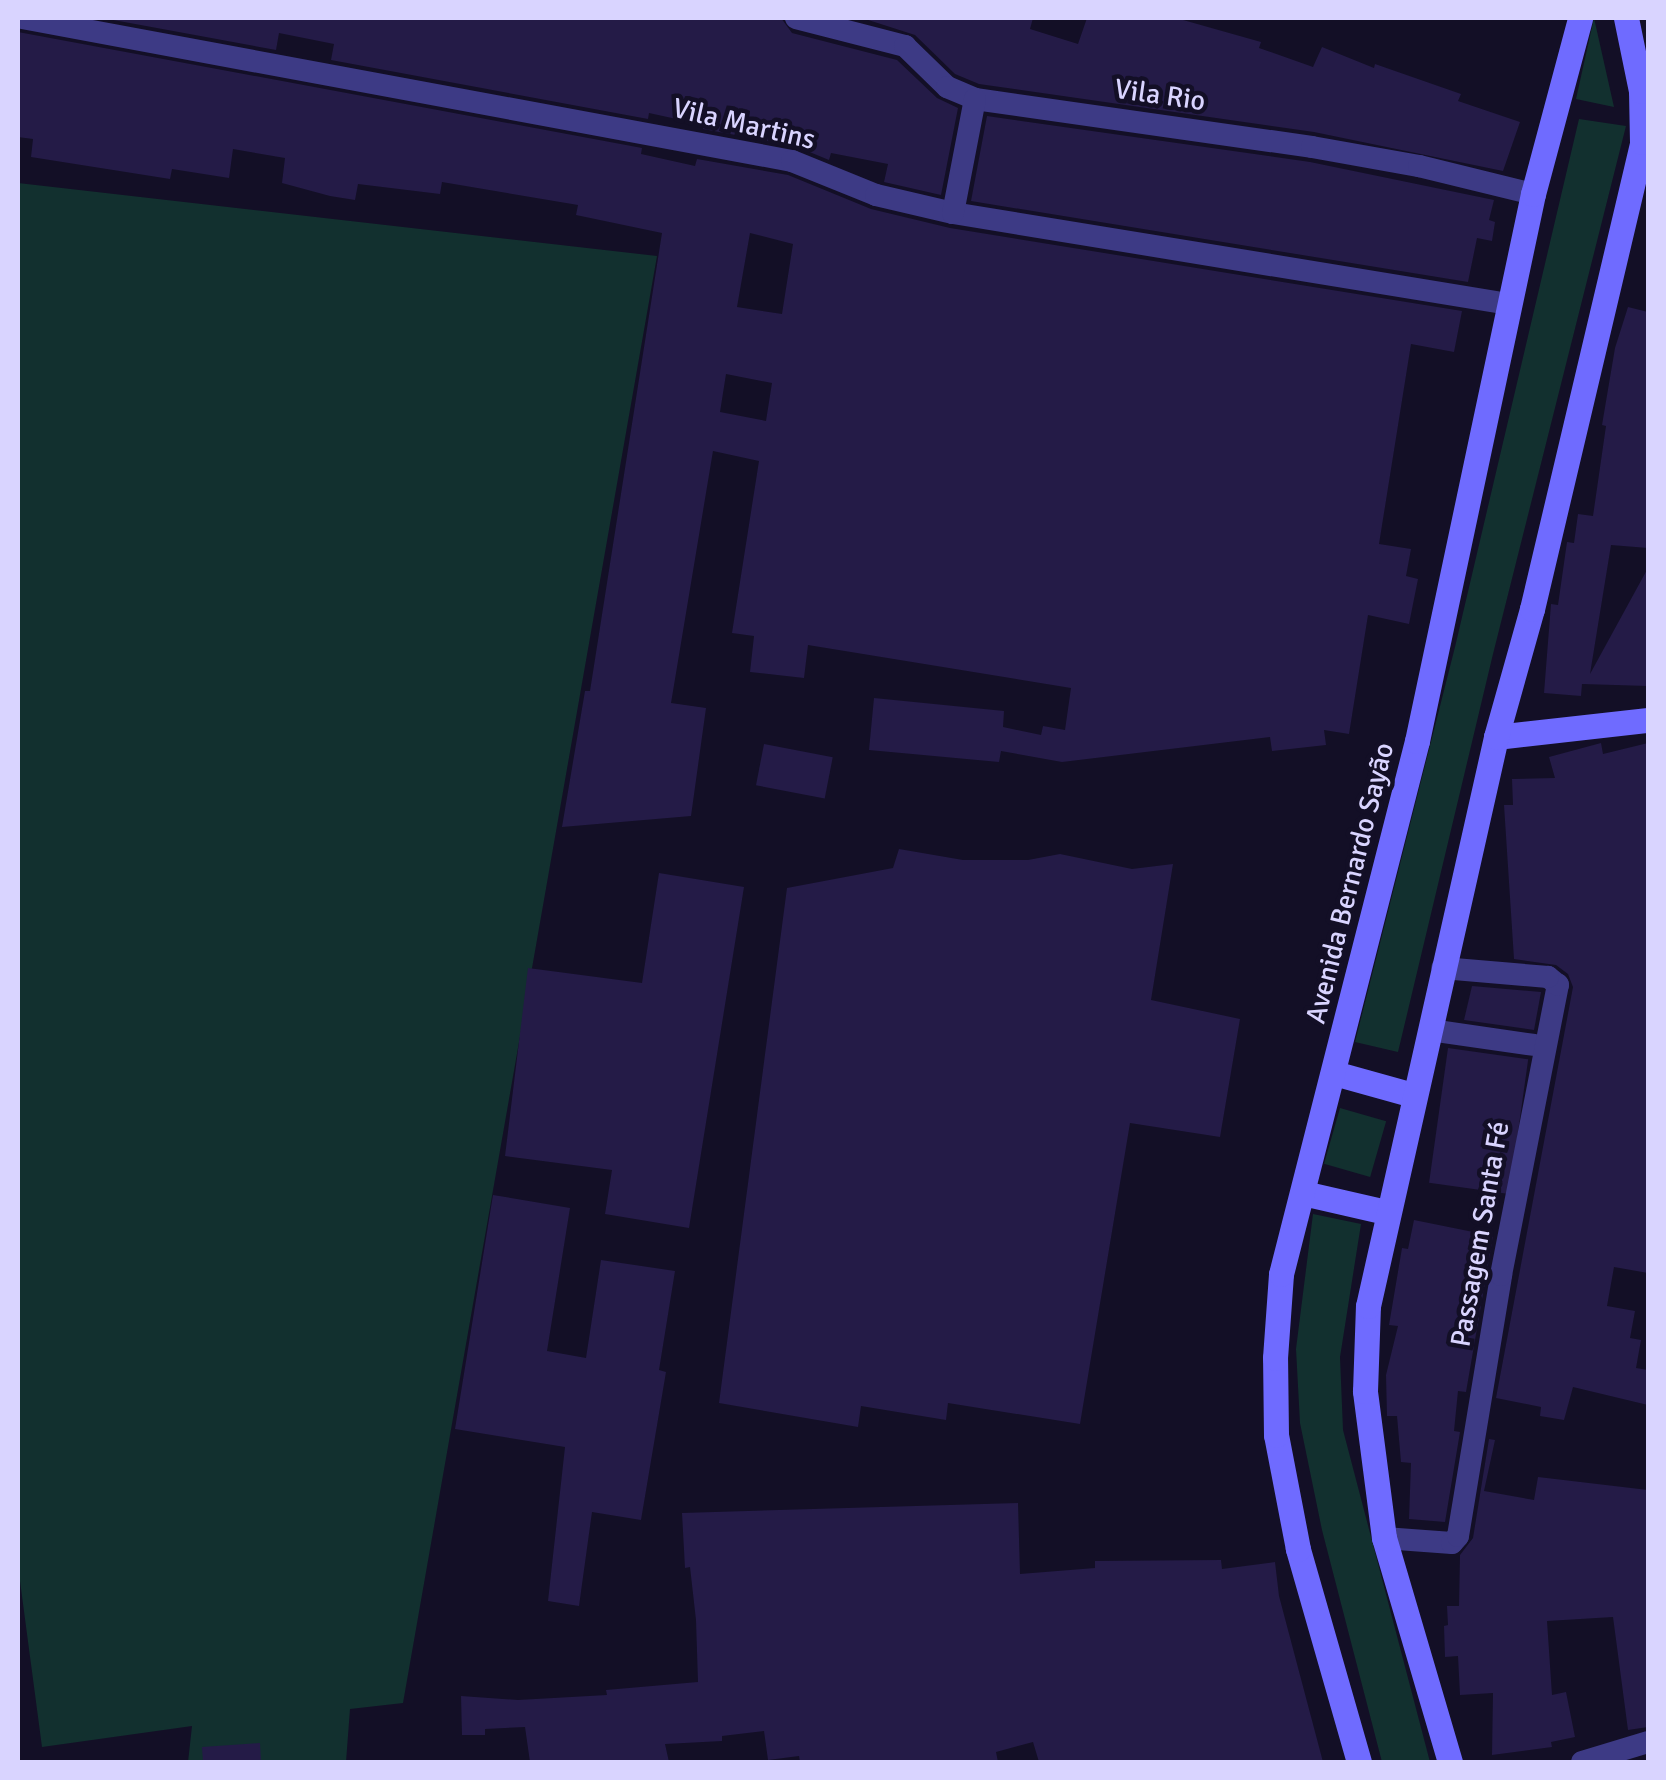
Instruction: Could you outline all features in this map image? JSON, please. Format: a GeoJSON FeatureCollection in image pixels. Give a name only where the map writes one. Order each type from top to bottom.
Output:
{"type":"FeatureCollection","features":[{"type":"Feature","properties":{"kind":"street","name":"Vila Martins"},"geometry":{"type":"LineString","coordinates":[[22,18],[792,161],[876,195],[954,213],[1509,304]]}},
{"type":"Feature","properties":{"kind":"street","name":"Vila Rio"},"geometry":{"type":"LineString","coordinates":[[796,18],[905,46],[946,87],[975,99],[1312,147],[1532,194]]}},
{"type":"Feature","properties":{"kind":"street","name":"Avenida Bernardo Sayão"},"geometry":{"type":"LineString","coordinates":[[1360,1762],[1298,1549],[1276,1435],[1274,1358],[1281,1274],[1416,741],[1532,194],[1580,18]]}},
{"type":"Feature","properties":{"kind":"street"},"geometry":{"type":"LineString","coordinates":[[1450,1762],[1384,1538],[1365,1391],[1368,1306],[1386,1212],[1496,737],[1641,181],[1642,90],[1626,18]]}},
{"type":"Feature","properties":{"kind":"street"},"geometry":{"type":"LineString","coordinates":[[954,213],[975,99]]}},
{"type":"Feature","properties":{"kind":"street"},"geometry":{"type":"LineString","coordinates":[[1496,737],[1648,720]]}},
{"type":"Feature","properties":{"kind":"street","name":"Passagem Santa Fé"},"geometry":{"type":"LineString","coordinates":[[1384,1538],[1452,1543],[1458,1536],[1501,1275],[1558,985],[1548,977],[1442,968]]}},
{"type":"Feature","properties":{"kind":"street"},"geometry":{"type":"LineString","coordinates":[[1430,1030],[1534,1045]]}},
{"type":"Feature","properties":{"kind":"street"},"geometry":{"type":"LineString","coordinates":[[1334,1073],[1413,1095]]}},
{"type":"Feature","properties":{"kind":"street"},"geometry":{"type":"LineString","coordinates":[[1303,1192],[1386,1212]]}},
{"type":"Feature","properties":{"kind":"street"},"geometry":{"type":"LineString","coordinates":[[1582,1762],[1648,1742]]}},
{"type":"Feature","properties":{"kind":"green space"},"geometry":{"type":"Polygon","coordinates":[[[1594,18],[1614,107],[1576,99],[1594,18]]]}},
{"type":"Feature","properties":{"kind":"green space"},"geometry":{"type":"Polygon","coordinates":[[[1579,119],[1626,126],[1398,1052],[1355,1042],[1455,647],[1579,119]]]}},
{"type":"Feature","properties":{"kind":"green space"},"geometry":{"type":"Polygon","coordinates":[[[18,183],[657,256],[403,1703],[350,1709],[346,1762],[188,1762],[192,1726],[42,1747],[18,1566],[18,183]]]}},
{"type":"Feature","properties":{"kind":"green space"},"geometry":{"type":"Polygon","coordinates":[[[1340,1108],[1386,1121],[1370,1177],[1324,1164],[1340,1108]]]}},
{"type":"Feature","properties":{"kind":"green space"},"geometry":{"type":"Polygon","coordinates":[[[1313,1214],[1361,1224],[1340,1357],[1343,1430],[1430,1762],[1382,1762],[1322,1530],[1300,1423],[1296,1349],[1313,1214]]]}},
{"type":"Feature","properties":{"kind":"building"},"geometry":{"type":"Polygon","coordinates":[[[781,18],[792,33],[897,60],[937,98],[958,108],[941,195],[884,182],[888,164],[831,153],[829,160],[795,146],[703,129],[704,125],[649,113],[648,119],[331,60],[334,44],[279,33],[276,50],[108,19],[781,18]]]}},
{"type":"Feature","properties":{"kind":"building"},"geometry":{"type":"Polygon","coordinates":[[[862,18],[1033,18],[1030,29],[1078,44],[1087,18],[1176,18],[1261,42],[1259,48],[1313,67],[1322,47],[1374,68],[1375,64],[1461,94],[1458,101],[1520,122],[1503,171],[1314,132],[979,84],[955,74],[915,35],[862,18]]]}},
{"type":"Feature","properties":{"kind":"building"},"geometry":{"type":"Polygon","coordinates":[[[18,32],[642,148],[641,154],[695,166],[697,159],[788,175],[871,209],[950,228],[1462,311],[1454,352],[1411,344],[1379,544],[1411,549],[1406,576],[1418,579],[1409,624],[1368,615],[1349,734],[1324,730],[1326,745],[1272,751],[1270,737],[1062,762],[1001,751],[999,762],[869,750],[874,698],[1004,711],[1003,727],[1041,735],[1043,726],[1065,730],[1071,688],[808,645],[804,678],[750,672],[754,636],[732,633],[759,461],[713,451],[671,703],[706,708],[691,816],[562,827],[585,691],[590,691],[662,233],[576,215],[578,205],[442,182],[440,194],[358,184],[355,200],[330,196],[282,183],[285,158],[233,149],[229,178],[172,169],[170,179],[31,157],[33,139],[18,137],[18,32]],[[750,233],[737,307],[782,314],[793,244],[750,233]],[[726,374],[720,412],[766,421],[772,383],[726,374]]]}},
{"type":"Feature","properties":{"kind":"building"},"geometry":{"type":"Polygon","coordinates":[[[987,116],[1310,162],[1494,200],[1489,220],[1495,222],[1492,241],[1477,238],[1468,282],[971,201],[987,116]]]}},
{"type":"Feature","properties":{"kind":"building"},"geometry":{"type":"Polygon","coordinates":[[[1628,307],[1648,312],[1648,548],[1611,545],[1590,674],[1648,568],[1648,686],[1582,684],[1581,696],[1544,693],[1551,604],[1558,605],[1567,542],[1574,543],[1578,514],[1593,516],[1606,426],[1602,425],[1615,348],[1628,307]]]}},
{"type":"Feature","properties":{"kind":"building"},"geometry":{"type":"Polygon","coordinates":[[[1601,743],[1603,754],[1648,743],[1648,1273],[1614,1267],[1607,1306],[1635,1311],[1630,1338],[1641,1340],[1636,1368],[1648,1370],[1648,1405],[1573,1387],[1564,1420],[1540,1416],[1541,1407],[1496,1398],[1573,987],[1568,974],[1556,965],[1514,959],[1504,805],[1513,805],[1512,779],[1555,778],[1549,757],[1601,743]]]}},
{"type":"Feature","properties":{"kind":"building"},"geometry":{"type":"Polygon","coordinates":[[[764,744],[833,757],[825,799],[756,785],[764,744]]]}},
{"type":"Feature","properties":{"kind":"building"},"geometry":{"type":"Polygon","coordinates":[[[899,849],[963,860],[1028,860],[1060,854],[1132,869],[1173,864],[1151,1000],[1240,1019],[1220,1137],[1130,1123],[1080,1424],[948,1403],[946,1420],[861,1406],[858,1427],[719,1403],[787,888],[893,868],[899,849]]]}},
{"type":"Feature","properties":{"kind":"building"},"geometry":{"type":"Polygon","coordinates":[[[659,873],[744,887],[689,1228],[605,1214],[612,1170],[505,1156],[528,968],[642,983],[659,873]]]}},
{"type":"Feature","properties":{"kind":"building"},"geometry":{"type":"Polygon","coordinates":[[[1472,986],[1541,992],[1534,1030],[1464,1020],[1472,986]]]}},
{"type":"Feature","properties":{"kind":"building"},"geometry":{"type":"Polygon","coordinates":[[[1448,1048],[1528,1059],[1509,1194],[1429,1183],[1448,1048]]]}},
{"type":"Feature","properties":{"kind":"building"},"geometry":{"type":"Polygon","coordinates":[[[493,1195],[570,1208],[547,1351],[586,1358],[601,1260],[675,1271],[659,1370],[666,1372],[641,1520],[592,1512],[579,1606],[548,1601],[565,1447],[455,1429],[493,1195]]]}},
{"type":"Feature","properties":{"kind":"building"},"geometry":{"type":"Polygon","coordinates":[[[1414,1220],[1493,1236],[1466,1392],[1458,1391],[1454,1431],[1460,1432],[1445,1522],[1409,1519],[1411,1463],[1401,1462],[1397,1416],[1387,1416],[1386,1375],[1398,1326],[1389,1325],[1402,1248],[1408,1249],[1414,1220]]]}},
{"type":"Feature","properties":{"kind":"building"},"geometry":{"type":"Polygon","coordinates":[[[1489,1439],[1495,1440],[1484,1491],[1534,1500],[1538,1477],[1648,1490],[1648,1727],[1628,1730],[1613,1617],[1547,1621],[1552,1695],[1566,1692],[1575,1737],[1551,1742],[1552,1747],[1492,1755],[1493,1693],[1460,1695],[1458,1656],[1445,1657],[1444,1626],[1448,1625],[1447,1606],[1459,1606],[1460,1555],[1473,1538],[1489,1439]]]}},
{"type":"Feature","properties":{"kind":"building"},"geometry":{"type":"Polygon","coordinates":[[[1018,1503],[1020,1574],[1095,1568],[1095,1561],[1221,1560],[1222,1569],[1275,1562],[1279,1596],[1323,1762],[1039,1762],[1033,1742],[996,1752],[998,1762],[800,1762],[799,1756],[768,1760],[764,1731],[722,1736],[722,1741],[665,1744],[669,1762],[530,1762],[525,1727],[485,1729],[485,1735],[462,1735],[461,1696],[518,1700],[607,1695],[606,1690],[698,1682],[696,1620],[690,1567],[685,1568],[682,1513],[1018,1503]]]}},
{"type":"Feature","properties":{"kind":"building"},"geometry":{"type":"Polygon","coordinates":[[[260,1743],[261,1762],[203,1762],[202,1747],[260,1743]]]}}]}
